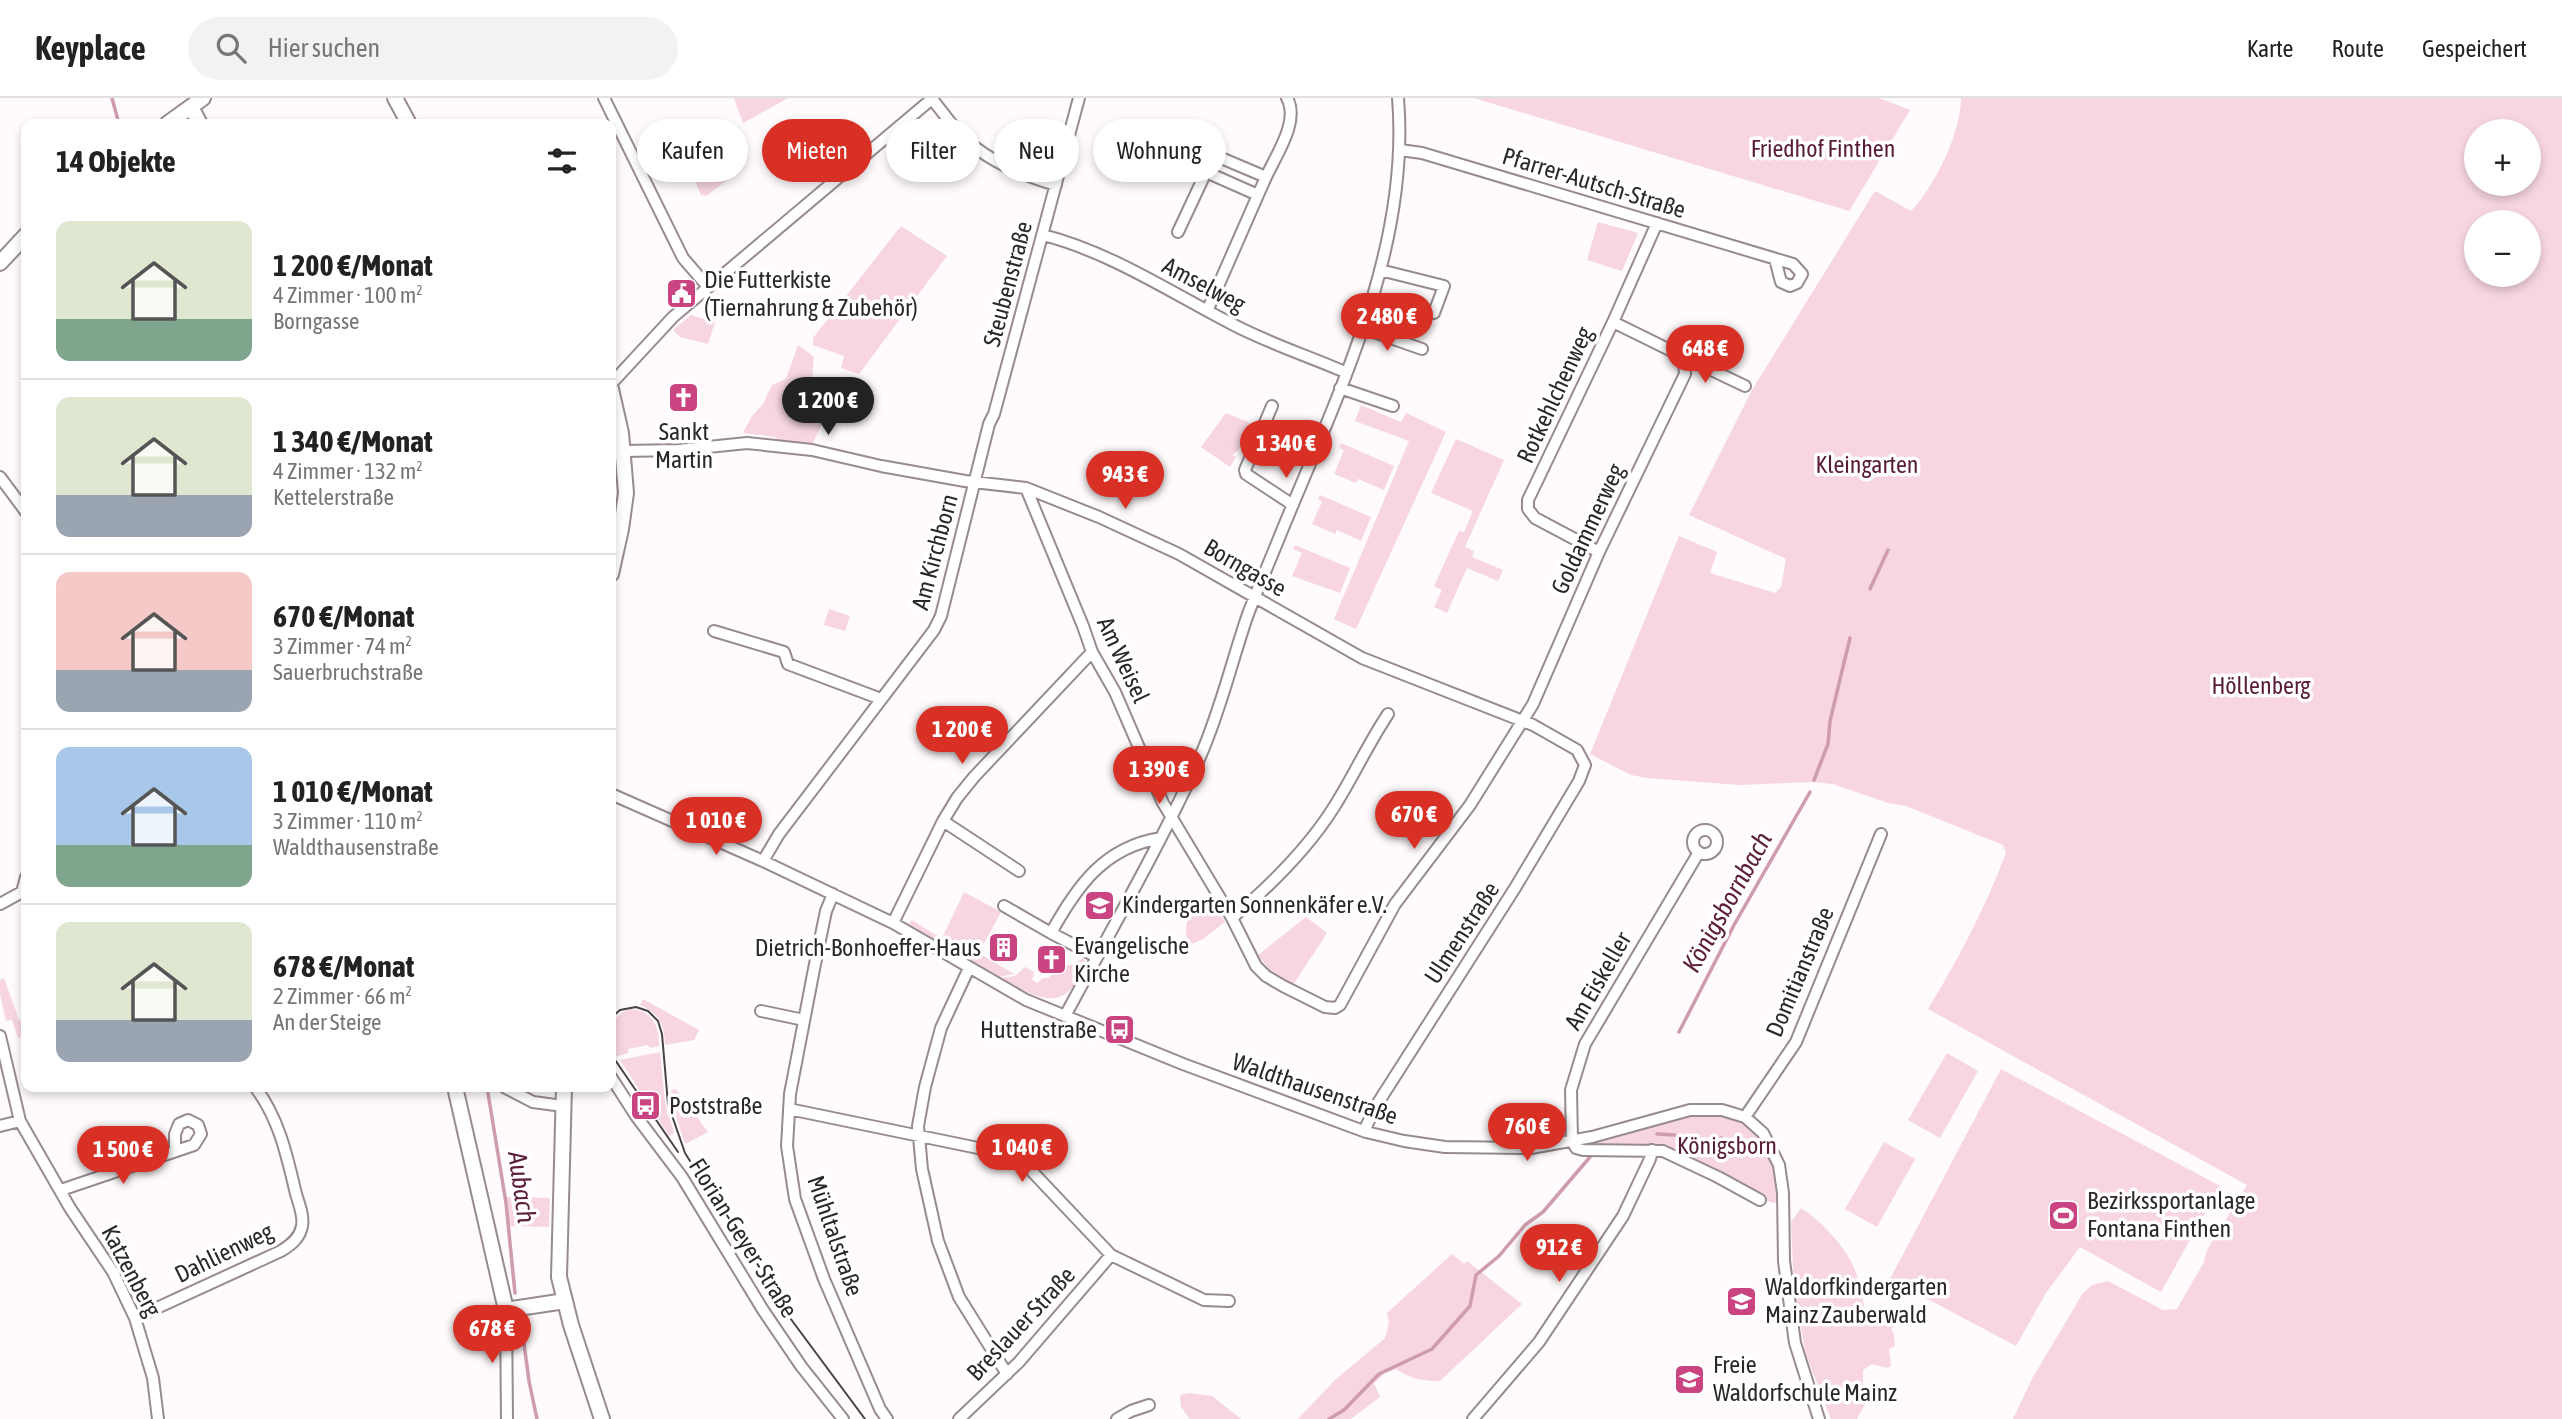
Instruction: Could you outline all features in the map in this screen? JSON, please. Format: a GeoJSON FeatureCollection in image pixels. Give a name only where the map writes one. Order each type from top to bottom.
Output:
{"type":"FeatureCollection","features":[{"type":"Feature","properties":{"kind":"main road"},"geometry":{"type":"LineString","coordinates":[[399,100],[407,119]]}},
{"type":"Feature","properties":{"kind":"main road"},"geometry":{"type":"LineString","coordinates":[[174,119],[197,103]]}},
{"type":"Feature","properties":{"kind":"main road"},"geometry":{"type":"LineString","coordinates":[[0,263],[21,240]]}},
{"type":"Feature","properties":{"kind":"main road"},"geometry":{"type":"LineString","coordinates":[[616,406],[626,493],[616,552]]}},
{"type":"Feature","properties":{"kind":"main road"},"geometry":{"type":"LineString","coordinates":[[456,1092],[506,1310],[563,1294]]}},
{"type":"Feature","properties":{"kind":"main road"},"geometry":{"type":"LineString","coordinates":[[564,1092],[559,1267],[563,1294],[602,1419]]}},
{"type":"Feature","properties":{"kind":"street"},"geometry":{"type":"LineString","coordinates":[[604,98],[614,119]]}},
{"type":"Feature","properties":{"kind":"street"},"geometry":{"type":"LineString","coordinates":[[616,381],[654,335],[932,98],[964,138],[1030,178],[1056,185]]}},
{"type":"Feature","properties":{"kind":"street","name":"Steubenstraße"},"geometry":{"type":"LineString","coordinates":[[975,481],[1079,98]]}},
{"type":"Feature","properties":{"kind":"street"},"geometry":{"type":"LineString","coordinates":[[1208,309],[1291,122],[1292,107],[1287,98]]}},
{"type":"Feature","properties":{"kind":"street"},"geometry":{"type":"LineString","coordinates":[[1065,1016],[1161,838],[1213,725],[1255,598],[1362,328],[1380,270],[1393,208],[1400,150],[1398,98]]}},
{"type":"Feature","properties":{"kind":"street"},"geometry":{"type":"LineString","coordinates":[[616,123],[682,258],[708,287]]}},
{"type":"Feature","properties":{"kind":"street","name":"Pfarrer-Autsch-Straße"},"geometry":{"type":"LineString","coordinates":[[1400,150],[1422,153],[1775,259]]}},
{"type":"Feature","properties":{"kind":"street"},"geometry":{"type":"LineString","coordinates":[[1226,160],[1266,177]]}},
{"type":"Feature","properties":{"kind":"street"},"geometry":{"type":"LineString","coordinates":[[1226,181],[1258,195]]}},
{"type":"Feature","properties":{"kind":"street"},"geometry":{"type":"LineString","coordinates":[[1178,232],[1201,182]]}},
{"type":"Feature","properties":{"kind":"street","name":"Rotkehlchenweg"},"geometry":{"type":"LineString","coordinates":[[1599,552],[1535,518],[1529,512],[1528,505],[1657,223]]}},
{"type":"Feature","properties":{"kind":"street","name":"Amselweg"},"geometry":{"type":"LineString","coordinates":[[1043,235],[1079,245],[1208,309],[1237,327],[1345,372]]}},
{"type":"Feature","properties":{"kind":"street"},"geometry":{"type":"LineString","coordinates":[[1380,270],[1444,286],[1434,313]]}},
{"type":"Feature","properties":{"kind":"street"},"geometry":{"type":"LineString","coordinates":[[1613,322],[1745,386]]}},
{"type":"Feature","properties":{"kind":"street"},"geometry":{"type":"LineString","coordinates":[[1362,328],[1422,349]]}},
{"type":"Feature","properties":{"kind":"street","name":"Goldammerweg"},"geometry":{"type":"LineString","coordinates":[[1335,1008],[1340,1004],[1395,904],[1470,805],[1533,704],[1599,552],[1685,374],[1680,355]]}},
{"type":"Feature","properties":{"kind":"street"},"geometry":{"type":"LineString","coordinates":[[1340,388],[1393,406]]}},
{"type":"Feature","properties":{"kind":"street"},"geometry":{"type":"LineString","coordinates":[[1272,406],[1245,470],[1246,474],[1293,505]]}},
{"type":"Feature","properties":{"kind":"street","name":"Borngasse"},"geometry":{"type":"LineString","coordinates":[[623,451],[680,450],[747,443],[812,450],[881,466],[1026,488],[1179,554],[1362,658],[1523,720],[1581,754]]}},
{"type":"Feature","properties":{"kind":"street"},"geometry":{"type":"LineString","coordinates":[[0,477],[21,505]]}},
{"type":"Feature","properties":{"kind":"street","name":"Am Kirchborn"},"geometry":{"type":"LineString","coordinates":[[763,861],[779,834],[934,630],[941,616],[975,481]]}},
{"type":"Feature","properties":{"kind":"street","name":"Am Weisel"},"geometry":{"type":"LineString","coordinates":[[1026,488],[1092,652],[1115,692],[1171,817],[1262,972],[1314,1002],[1330,1009],[1335,1008]]}},
{"type":"Feature","properties":{"kind":"street"},"geometry":{"type":"LineString","coordinates":[[714,631],[784,652],[788,664],[881,699]]}},
{"type":"Feature","properties":{"kind":"street"},"geometry":{"type":"LineString","coordinates":[[892,923],[943,821],[974,777],[1092,652]]}},
{"type":"Feature","properties":{"kind":"street"},"geometry":{"type":"LineString","coordinates":[[1232,918],[1270,884],[1306,845],[1334,808],[1388,714]]}},
{"type":"Feature","properties":{"kind":"street","name":"Ulmenstraße"},"geometry":{"type":"LineString","coordinates":[[1364,1131],[1386,1090],[1515,888],[1573,791],[1584,771],[1581,754]]}},
{"type":"Feature","properties":{"kind":"street","name":"Waldthausenstraße"},"geometry":{"type":"LineString","coordinates":[[616,796],[763,861],[892,923],[1027,1000],[1183,1064],[1364,1131],[1404,1141],[1463,1148],[1531,1148],[1572,1142],[1690,1110],[1722,1110],[1745,1117]]}},
{"type":"Feature","properties":{"kind":"street"},"geometry":{"type":"LineString","coordinates":[[943,821],[1019,871]]}},
{"type":"Feature","properties":{"kind":"street","name":"Domitianstraße"},"geometry":{"type":"LineString","coordinates":[[1745,1117],[1796,1042],[1881,834]]}},
{"type":"Feature","properties":{"kind":"street"},"geometry":{"type":"LineString","coordinates":[[1051,933],[1075,891],[1095,869],[1122,851],[1161,838]]}},
{"type":"Feature","properties":{"kind":"street","name":"Am Eiskeller"},"geometry":{"type":"LineString","coordinates":[[1572,1142],[1571,1090],[1585,1044],[1699,852]]}},
{"type":"Feature","properties":{"kind":"street"},"geometry":{"type":"LineString","coordinates":[[0,904],[21,894]]}},
{"type":"Feature","properties":{"kind":"street","name":"Mühltalstraße"},"geometry":{"type":"LineString","coordinates":[[833,894],[826,911],[804,1020],[789,1109],[787,1146],[795,1199],[824,1279],[880,1409],[887,1419]]}},
{"type":"Feature","properties":{"kind":"street"},"geometry":{"type":"LineString","coordinates":[[1004,906],[1097,957]]}},
{"type":"Feature","properties":{"kind":"street"},"geometry":{"type":"LineString","coordinates":[[969,968],[948,1010],[933,1054],[918,1125],[922,1169],[938,1241],[960,1297],[1007,1374]]}},
{"type":"Feature","properties":{"kind":"street"},"geometry":{"type":"LineString","coordinates":[[761,1011],[804,1020]]}},
{"type":"Feature","properties":{"kind":"street","name":"Katzenberg"},"geometry":{"type":"LineString","coordinates":[[0,1036],[20,1121],[113,1272],[135,1318],[153,1378],[158,1419]]}},
{"type":"Feature","properties":{"kind":"street","name":"Florian-Geyer-Straße"},"geometry":{"type":"LineString","coordinates":[[616,1085],[682,1177],[763,1310],[801,1366],[843,1419]]}},
{"type":"Feature","properties":{"kind":"street","name":"Dahlienweg"},"geometry":{"type":"LineString","coordinates":[[135,1318],[281,1251],[292,1244],[299,1234],[301,1215],[286,1151],[270,1110],[258,1092]]}},
{"type":"Feature","properties":{"kind":"street"},"geometry":{"type":"LineString","coordinates":[[514,1092],[533,1101],[563,1106]]}},
{"type":"Feature","properties":{"kind":"street"},"geometry":{"type":"LineString","coordinates":[[789,1109],[1007,1154],[1020,1160],[1111,1255],[1203,1300],[1229,1301]]}},
{"type":"Feature","properties":{"kind":"street"},"geometry":{"type":"LineString","coordinates":[[1745,1117],[1763,1133],[1779,1165],[1783,1193],[1784,1261],[1795,1343],[1817,1414]]}},
{"type":"Feature","properties":{"kind":"street"},"geometry":{"type":"LineString","coordinates":[[0,1126],[20,1121]]}},
{"type":"Feature","properties":{"kind":"street"},"geometry":{"type":"LineString","coordinates":[[1572,1142],[1576,1148],[1583,1150],[1662,1151],[1760,1200]]}},
{"type":"Feature","properties":{"kind":"street"},"geometry":{"type":"LineString","coordinates":[[1473,1419],[1539,1342],[1616,1227],[1652,1150]]}},
{"type":"Feature","properties":{"kind":"street"},"geometry":{"type":"LineString","coordinates":[[61,1191],[175,1151]]}},
{"type":"Feature","properties":{"kind":"street","name":"Breslauer Straße"},"geometry":{"type":"LineString","coordinates":[[959,1419],[1007,1374],[1111,1255]]}},
{"type":"Feature","properties":{"kind":"street"},"geometry":{"type":"LineString","coordinates":[[506,1310],[507,1419]]}},
{"type":"Feature","properties":{"kind":"street"},"geometry":{"type":"LineString","coordinates":[[1117,1419],[1131,1410],[1149,1405]]}},
{"type":"Feature","properties":{"kind":"green space"},"geometry":{"type":"Polygon","coordinates":[[[734,98],[788,98],[748,120],[742,119],[734,98]]]}},
{"type":"Feature","properties":{"kind":"green space","name":"Friedhof Finthen"},"geometry":{"type":"Polygon","coordinates":[[[1474,98],[1879,98],[1910,110],[1849,211],[1474,98]]]}},
{"type":"Feature","properties":{"kind":"green space","name":"Höllenberg"},"geometry":{"type":"Polygon","coordinates":[[[1961,98],[2562,98],[2562,1419],[2013,1419],[2033,1377],[2083,1293],[2092,1285],[2108,1281],[2163,1310],[2177,1309],[2204,1262],[2207,1250],[2247,1185],[1928,1009],[1961,952],[1989,893],[2006,853],[2003,845],[1906,806],[1888,803],[1833,784],[1813,782],[1739,785],[1647,778],[1631,775],[1590,754],[1679,536],[1717,552],[1710,573],[1775,593],[1781,587],[1786,559],[1689,515],[1752,390],[1875,191],[1911,211],[1929,188],[1952,143],[1961,98]]]}},
{"type":"Feature","properties":{"kind":"green space"},"geometry":{"type":"Polygon","coordinates":[[[695,182],[725,182],[706,196],[701,195],[695,182]]]}},
{"type":"Feature","properties":{"kind":"green space"},"geometry":{"type":"Polygon","coordinates":[[[1598,222],[1638,233],[1622,271],[1587,260],[1598,222]]]}},
{"type":"Feature","properties":{"kind":"green space"},"geometry":{"type":"Polygon","coordinates":[[[901,226],[947,256],[859,374],[841,368],[844,356],[813,345],[813,338],[901,226]]]}},
{"type":"Feature","properties":{"kind":"green space"},"geometry":{"type":"Polygon","coordinates":[[[691,315],[715,322],[708,344],[680,337],[673,330],[691,315]]]}},
{"type":"Feature","properties":{"kind":"green space"},"geometry":{"type":"Polygon","coordinates":[[[798,345],[814,357],[812,380],[830,407],[812,445],[780,444],[776,437],[743,433],[752,416],[763,404],[772,385],[786,379],[798,345]]]}},
{"type":"Feature","properties":{"kind":"green space"},"geometry":{"type":"Polygon","coordinates":[[[1361,405],[1401,422],[1406,413],[1446,432],[1356,629],[1334,619],[1409,441],[1355,421],[1361,405]]]}},
{"type":"Feature","properties":{"kind":"green space"},"geometry":{"type":"Polygon","coordinates":[[[1226,413],[1250,423],[1239,449],[1232,455],[1236,457],[1230,467],[1201,447],[1226,413]]]}},
{"type":"Feature","properties":{"kind":"green space"},"geometry":{"type":"Polygon","coordinates":[[[1456,439],[1504,460],[1465,547],[1474,551],[1472,557],[1503,570],[1498,581],[1467,568],[1447,613],[1434,607],[1442,590],[1434,586],[1459,531],[1464,532],[1473,511],[1431,493],[1456,439]]]}},
{"type":"Feature","properties":{"kind":"green space"},"geometry":{"type":"Polygon","coordinates":[[[1341,443],[1394,466],[1384,490],[1358,479],[1356,483],[1334,474],[1344,450],[1339,448],[1341,443]]]}},
{"type":"Feature","properties":{"kind":"green space"},"geometry":{"type":"Polygon","coordinates":[[[1320,495],[1371,517],[1361,541],[1337,530],[1335,534],[1312,524],[1322,502],[1318,499],[1320,495]]]}},
{"type":"Feature","properties":{"kind":"green space"},"geometry":{"type":"Polygon","coordinates":[[[1295,545],[1350,568],[1340,593],[1292,576],[1302,553],[1293,549],[1295,545]]]}},
{"type":"Feature","properties":{"kind":"green space"},"geometry":{"type":"Polygon","coordinates":[[[829,609],[850,616],[845,631],[824,625],[829,609]]]}},
{"type":"Feature","properties":{"kind":"green space"},"geometry":{"type":"Polygon","coordinates":[[[964,892],[1001,912],[979,953],[1014,974],[999,977],[909,924],[912,920],[939,937],[943,936],[964,892]]]}},
{"type":"Feature","properties":{"kind":"green space"},"geometry":{"type":"Polygon","coordinates":[[[1208,902],[1214,902],[1225,922],[1192,944],[1186,936],[1188,919],[1193,911],[1208,902]]]}},
{"type":"Feature","properties":{"kind":"green space"},"geometry":{"type":"Polygon","coordinates":[[[1306,917],[1327,933],[1293,985],[1270,971],[1258,955],[1306,917]]]}},
{"type":"Feature","properties":{"kind":"green space"},"geometry":{"type":"Polygon","coordinates":[[[1084,958],[1085,963],[1079,978],[1062,996],[1043,998],[1001,978],[1015,976],[1025,967],[1034,972],[1032,980],[1037,983],[1043,978],[1049,978],[1058,966],[1071,965],[1084,958]]]}},
{"type":"Feature","properties":{"kind":"green space"},"geometry":{"type":"Polygon","coordinates":[[[4,978],[21,1021],[21,1037],[18,1038],[12,1020],[6,1021],[0,980],[4,978]]]}},
{"type":"Feature","properties":{"kind":"green space"},"geometry":{"type":"Polygon","coordinates":[[[643,999],[699,1030],[694,1040],[665,1045],[660,1020],[640,1005],[643,999]]]}},
{"type":"Feature","properties":{"kind":"green space"},"geometry":{"type":"Polygon","coordinates":[[[639,1010],[650,1016],[658,1032],[659,1046],[628,1049],[628,1053],[616,1057],[616,1018],[623,1012],[639,1010]]]}},
{"type":"Feature","properties":{"kind":"green space"},"geometry":{"type":"Polygon","coordinates":[[[660,1052],[665,1102],[674,1133],[669,1136],[620,1060],[660,1052]]]}},
{"type":"Feature","properties":{"kind":"green space"},"geometry":{"type":"Polygon","coordinates":[[[1947,1053],[1978,1071],[1940,1138],[1908,1120],[1947,1053]]]}},
{"type":"Feature","properties":{"kind":"green space","name":"Bezirkssportanlage Fontana Finthen"},"geometry":{"type":"Polygon","coordinates":[[[2001,1069],[2220,1186],[2161,1292],[2080,1247],[2046,1293],[2016,1346],[1890,1279],[2001,1069]]]}},
{"type":"Feature","properties":{"kind":"green space"},"geometry":{"type":"Polygon","coordinates":[[[676,1089],[708,1132],[685,1144],[672,1104],[671,1090],[676,1089]]]}},
{"type":"Feature","properties":{"kind":"green space","name":"Königsborn"},"geometry":{"type":"Polygon","coordinates":[[[1699,1114],[1731,1117],[1756,1133],[1775,1166],[1778,1202],[1773,1203],[1759,1197],[1757,1192],[1664,1148],[1653,1145],[1585,1145],[1699,1114]]]}},
{"type":"Feature","properties":{"kind":"green space"},"geometry":{"type":"Polygon","coordinates":[[[1884,1142],[1915,1159],[1877,1227],[1845,1209],[1884,1142]]]}},
{"type":"Feature","properties":{"kind":"green space"},"geometry":{"type":"Polygon","coordinates":[[[507,1197],[550,1198],[549,1227],[509,1226],[507,1197]]]}},
{"type":"Feature","properties":{"kind":"green space"},"geometry":{"type":"Polygon","coordinates":[[[1801,1208],[1816,1219],[1843,1249],[1857,1275],[1865,1309],[1895,1314],[1898,1325],[1891,1328],[1895,1346],[1889,1349],[1891,1366],[1887,1368],[1872,1364],[1863,1370],[1863,1384],[1871,1393],[1857,1419],[1831,1419],[1806,1355],[1794,1291],[1791,1222],[1801,1208]]]}},
{"type":"Feature","properties":{"kind":"green space"},"geometry":{"type":"Polygon","coordinates":[[[1452,1254],[1464,1264],[1467,1261],[1522,1304],[1440,1381],[1417,1379],[1396,1369],[1385,1373],[1374,1383],[1380,1397],[1351,1419],[1298,1419],[1335,1380],[1385,1338],[1389,1323],[1387,1313],[1452,1254]]]}},
{"type":"Feature","properties":{"kind":"green space"},"geometry":{"type":"Polygon","coordinates":[[[1190,1393],[1212,1396],[1241,1419],[1190,1419],[1181,1407],[1180,1395],[1190,1393]]]}},
{"type":"Feature","properties":{"kind":"waterway","name":"Aubach"},"geometry":{"type":"LineString","coordinates":[[112,98],[118,119]]}},
{"type":"Feature","properties":{"kind":"waterway","name":"Königsbornbach"},"geometry":{"type":"LineString","coordinates":[[1870,589],[1888,550]]}},
{"type":"Feature","properties":{"kind":"waterway","name":"Königsbornbach"},"geometry":{"type":"LineString","coordinates":[[1814,780],[1828,744],[1830,721],[1850,638]]}},
{"type":"Feature","properties":{"kind":"waterway","name":"Königsbornbach"},"geometry":{"type":"LineString","coordinates":[[1679,1032],[1734,925],[1810,792]]}},
{"type":"Feature","properties":{"kind":"waterway","name":"Aubach"},"geometry":{"type":"LineString","coordinates":[[488,1092],[506,1203],[515,1293]]}},
{"type":"Feature","properties":{"kind":"waterway","name":"Königsbornbach"},"geometry":{"type":"LineString","coordinates":[[1657,1134],[1675,1135],[1701,1147],[1721,1138],[1733,1152]]}},
{"type":"Feature","properties":{"kind":"waterway","name":"Königsbornbach"},"geometry":{"type":"LineString","coordinates":[[1329,1419],[1344,1410],[1379,1374],[1432,1349],[1470,1306],[1476,1275],[1499,1256],[1525,1225],[1543,1212],[1590,1157]]}},
{"type":"Feature","properties":{"kind":"waterway","name":"Aubach"},"geometry":{"type":"LineString","coordinates":[[521,1321],[537,1419]]}},
{"type":"Feature","properties":{"kind":"tram line"},"geometry":{"type":"LineString","coordinates":[[616,1014],[620,1010],[636,1007],[648,1011],[658,1021],[662,1034],[668,1104],[685,1153],[776,1299],[865,1419]]}},
{"type":"Feature","properties":{"kind":"tram line"},"geometry":{"type":"LineString","coordinates":[[616,1061],[678,1152]]}},
{"type":"Feature","properties":{"kind":"place","name":"Die Futterkiste (Tiernahrung & Zubehör)"},"geometry":{"type":"Point","coordinates":[681,294]}},
{"type":"Feature","properties":{"kind":"place","name":"Sankt Martin"},"geometry":{"type":"Point","coordinates":[684,398]}},
{"type":"Feature","properties":{"kind":"place","name":"Kindergarten Sonnenkäfer e.V."},"geometry":{"type":"Point","coordinates":[1099,905]}},
{"type":"Feature","properties":{"kind":"place","name":"Dietrich-Bonhoeffer-Haus"},"geometry":{"type":"Point","coordinates":[1004,948]}},
{"type":"Feature","properties":{"kind":"place","name":"Evangelische Kirche"},"geometry":{"type":"Point","coordinates":[1051,960]}},
{"type":"Feature","properties":{"kind":"place","name":"Huttenstraße"},"geometry":{"type":"Point","coordinates":[1120,1030]}},
{"type":"Feature","properties":{"kind":"place","name":"Poststraße"},"geometry":{"type":"Point","coordinates":[646,1106]}},
{"type":"Feature","properties":{"kind":"place","name":"Bezirkssportanlage Fontana Finthen"},"geometry":{"type":"Point","coordinates":[2064,1215]}},
{"type":"Feature","properties":{"kind":"place","name":"Waldorfkindergarten Mainz Zauberwald"},"geometry":{"type":"Point","coordinates":[1742,1301]}},
{"type":"Feature","properties":{"kind":"place","name":"Freie Waldorfschule Mainz"},"geometry":{"type":"Point","coordinates":[1690,1379]}},
{"type":"Feature","properties":{"kind":"park label","name":"Kleingarten"},"geometry":{"type":"Point","coordinates":[1867,465]}}]}
